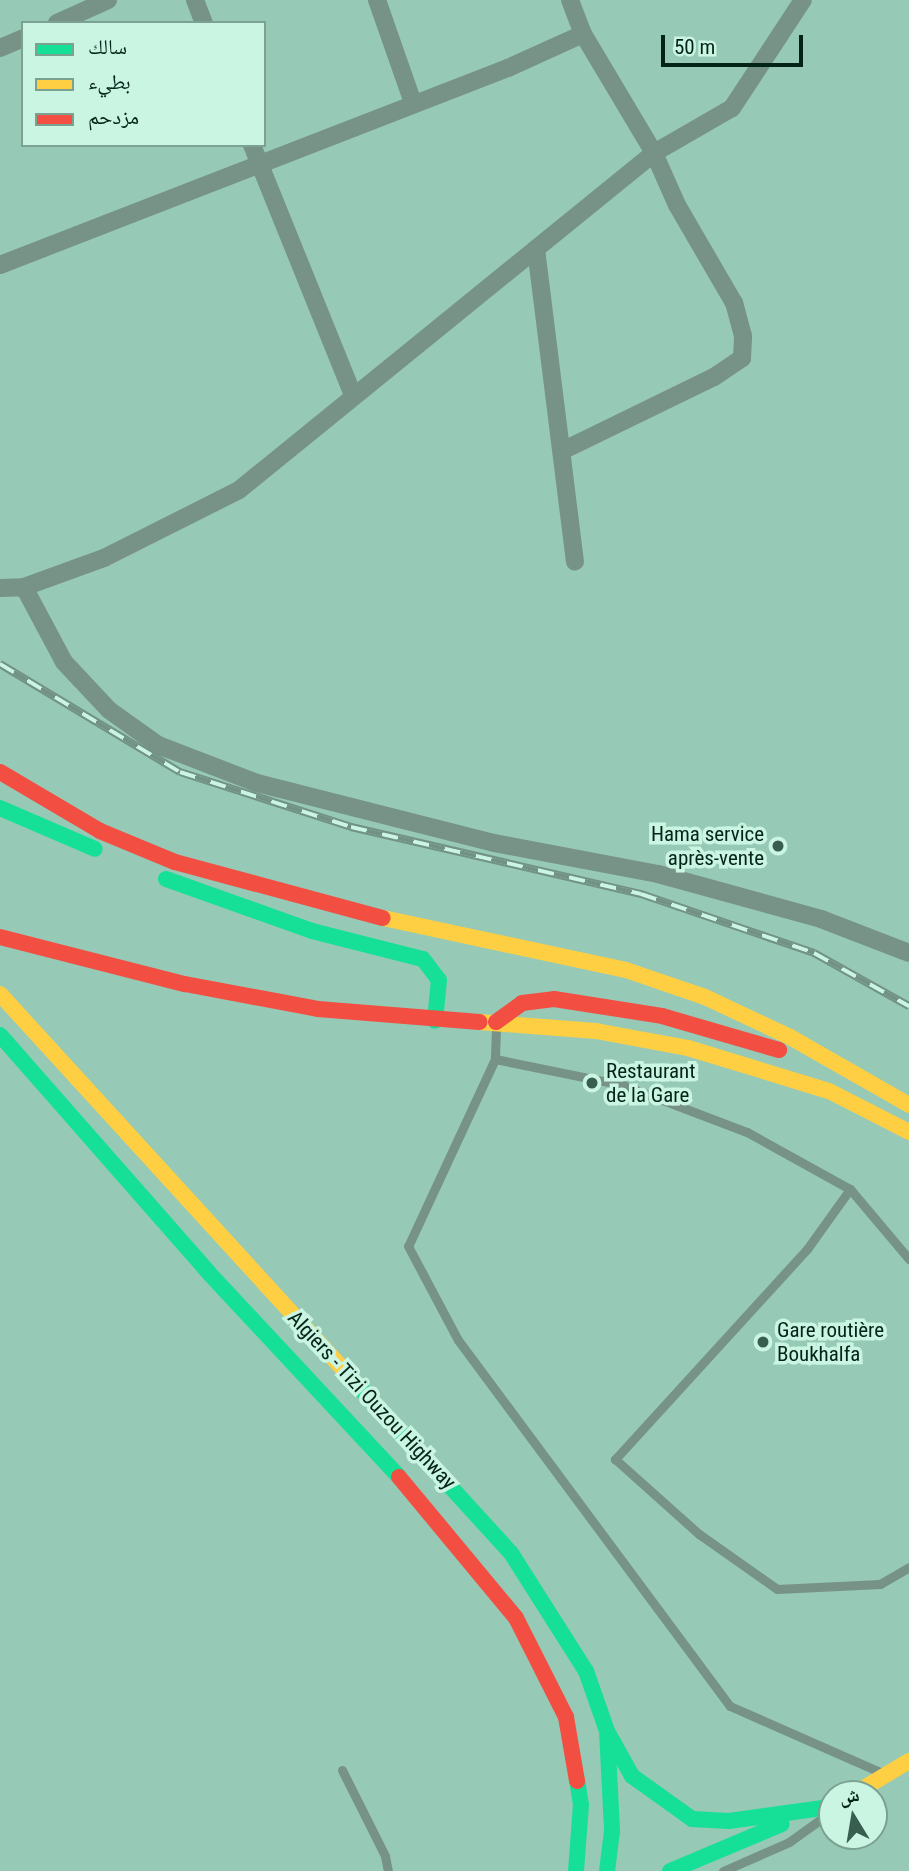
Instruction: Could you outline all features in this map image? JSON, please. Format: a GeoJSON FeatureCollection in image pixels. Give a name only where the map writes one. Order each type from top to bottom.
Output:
{"type":"FeatureCollection","features":[{"type":"Feature","properties":{"kind":"main road"},"geometry":{"type":"LineString","coordinates":[[0,772],[100,831],[176,862],[432,931],[626,970],[705,997],[892,1093],[909,1105]]}},
{"type":"Feature","properties":{"kind":"main road"},"geometry":{"type":"LineString","coordinates":[[0,808],[116,858]]}},
{"type":"Feature","properties":{"kind":"main road"},"geometry":{"type":"LineString","coordinates":[[152,874],[312,931],[423,959],[439,979],[435,1021]]}},
{"type":"Feature","properties":{"kind":"main road"},"geometry":{"type":"LineString","coordinates":[[0,937],[185,984],[318,1009],[435,1021],[496,1022],[596,1031],[711,1054],[829,1091],[909,1132]]}},
{"type":"Feature","properties":{"kind":"main road","name":"Algiers - Tizi Ouzou Highway"},"geometry":{"type":"LineString","coordinates":[[0,994],[511,1553],[586,1671],[607,1731],[612,1831],[607,1871]]}},
{"type":"Feature","properties":{"kind":"main road"},"geometry":{"type":"LineString","coordinates":[[496,1022],[512,1008],[533,1000],[603,1004],[729,1034],[892,1093]]}},
{"type":"Feature","properties":{"kind":"main road","name":"Algiers - Tizi Ouzou Highway"},"geometry":{"type":"LineString","coordinates":[[0,1035],[208,1272],[438,1519],[516,1618],[566,1717],[581,1805],[576,1871]]}},
{"type":"Feature","properties":{"kind":"main road"},"geometry":{"type":"LineString","coordinates":[[607,1731],[632,1776],[692,1819],[729,1821],[818,1809]]}},
{"type":"Feature","properties":{"kind":"main road"},"geometry":{"type":"LineString","coordinates":[[879,1780],[909,1761]]}},
{"type":"Feature","properties":{"kind":"main road"},"geometry":{"type":"LineString","coordinates":[[670,1871],[818,1812]]}},
{"type":"Feature","properties":{"kind":"street"},"geometry":{"type":"LineString","coordinates":[[61,21],[108,0]]}},
{"type":"Feature","properties":{"kind":"street"},"geometry":{"type":"LineString","coordinates":[[195,0],[203,21]]}},
{"type":"Feature","properties":{"kind":"street"},"geometry":{"type":"LineString","coordinates":[[377,0],[413,103]]}},
{"type":"Feature","properties":{"kind":"street"},"geometry":{"type":"LineString","coordinates":[[564,450],[714,377],[742,358],[743,336],[734,303],[677,205],[654,153],[583,34],[570,0]]}},
{"type":"Feature","properties":{"kind":"street"},"geometry":{"type":"LineString","coordinates":[[0,588],[24,587],[104,558],[239,490],[654,153],[732,108],[803,0]]}},
{"type":"Feature","properties":{"kind":"street"},"geometry":{"type":"LineString","coordinates":[[0,265],[255,153],[413,103],[583,34]]}},
{"type":"Feature","properties":{"kind":"street"},"geometry":{"type":"LineString","coordinates":[[0,48],[21,39]]}},
{"type":"Feature","properties":{"kind":"street"},"geometry":{"type":"LineString","coordinates":[[255,153],[353,395]]}},
{"type":"Feature","properties":{"kind":"street"},"geometry":{"type":"LineString","coordinates":[[536,249],[564,450],[575,562]]}},
{"type":"Feature","properties":{"kind":"street"},"geometry":{"type":"LineString","coordinates":[[24,587],[64,662],[109,710],[158,745],[257,783],[494,843],[658,874],[821,919],[909,953]]}},
{"type":"Feature","properties":{"kind":"lane"},"geometry":{"type":"LineString","coordinates":[[496,1022],[495,1059],[408,1247],[458,1340],[730,1706],[887,1775]]}},
{"type":"Feature","properties":{"kind":"lane"},"geometry":{"type":"LineString","coordinates":[[495,1059],[610,1081],[747,1132],[850,1189],[909,1259]]}},
{"type":"Feature","properties":{"kind":"lane"},"geometry":{"type":"LineString","coordinates":[[850,1189],[807,1249],[615,1459],[699,1534],[777,1590],[880,1584],[909,1567]]}},
{"type":"Feature","properties":{"kind":"lane"},"geometry":{"type":"LineString","coordinates":[[342,1770],[385,1856],[388,1871]]}},
{"type":"Feature","properties":{"kind":"lane"},"geometry":{"type":"LineString","coordinates":[[723,1871],[789,1842],[818,1817]]}},
{"type":"Feature","properties":{"kind":"railway"},"geometry":{"type":"LineString","coordinates":[[0,664],[180,772],[351,827],[641,894],[814,953],[909,1006]]}},
{"type":"Feature","properties":{"kind":"traffic: fast"},"geometry":{"type":"LineString","coordinates":[[0,808],[95,849]]}},
{"type":"Feature","properties":{"kind":"traffic: fast"},"geometry":{"type":"LineString","coordinates":[[166,879],[312,931],[423,959],[439,980],[435,1021]]}},
{"type":"Feature","properties":{"kind":"traffic: fast"},"geometry":{"type":"LineString","coordinates":[[0,1035],[208,1272],[399,1477]]}},
{"type":"Feature","properties":{"kind":"traffic: fast"},"geometry":{"type":"LineString","coordinates":[[353,1380],[511,1553],[586,1671],[607,1731],[612,1831],[607,1871]]}},
{"type":"Feature","properties":{"kind":"traffic: fast"},"geometry":{"type":"LineString","coordinates":[[608,1733],[632,1776],[692,1819],[729,1821],[818,1809]]}},
{"type":"Feature","properties":{"kind":"traffic: fast"},"geometry":{"type":"LineString","coordinates":[[576,1871],[581,1805],[577,1781]]}},
{"type":"Feature","properties":{"kind":"traffic: fast"},"geometry":{"type":"LineString","coordinates":[[670,1871],[782,1824]]}},
{"type":"Feature","properties":{"kind":"traffic: slow"},"geometry":{"type":"LineString","coordinates":[[383,918],[626,970],[705,997],[790,1037],[909,1105]]}},
{"type":"Feature","properties":{"kind":"traffic: slow"},"geometry":{"type":"LineString","coordinates":[[0,994],[353,1380]]}},
{"type":"Feature","properties":{"kind":"traffic: slow"},"geometry":{"type":"LineString","coordinates":[[479,1022],[596,1031],[688,1048],[829,1091],[909,1132]]}},
{"type":"Feature","properties":{"kind":"traffic: slow"},"geometry":{"type":"LineString","coordinates":[[877,1780],[909,1761]]}},
{"type":"Feature","properties":{"kind":"traffic: jam"},"geometry":{"type":"LineString","coordinates":[[0,772],[100,831],[175,862],[383,918]]}},
{"type":"Feature","properties":{"kind":"traffic: jam"},"geometry":{"type":"LineString","coordinates":[[0,937],[185,984],[318,1009],[479,1022]]}},
{"type":"Feature","properties":{"kind":"traffic: jam"},"geometry":{"type":"LineString","coordinates":[[496,1022],[522,1003],[554,999],[662,1016],[779,1050]]}},
{"type":"Feature","properties":{"kind":"traffic: jam"},"geometry":{"type":"LineString","coordinates":[[399,1477],[516,1618],[566,1717],[577,1781]]}},
{"type":"Feature","properties":{"kind":"place","name":"Hama service après-vente"},"geometry":{"type":"Point","coordinates":[778,846]}},
{"type":"Feature","properties":{"kind":"place","name":"Restaurant de la Gare"},"geometry":{"type":"Point","coordinates":[592,1083]}},
{"type":"Feature","properties":{"kind":"place","name":"Gare routière Boukhalfa"},"geometry":{"type":"Point","coordinates":[763,1342]}}]}
